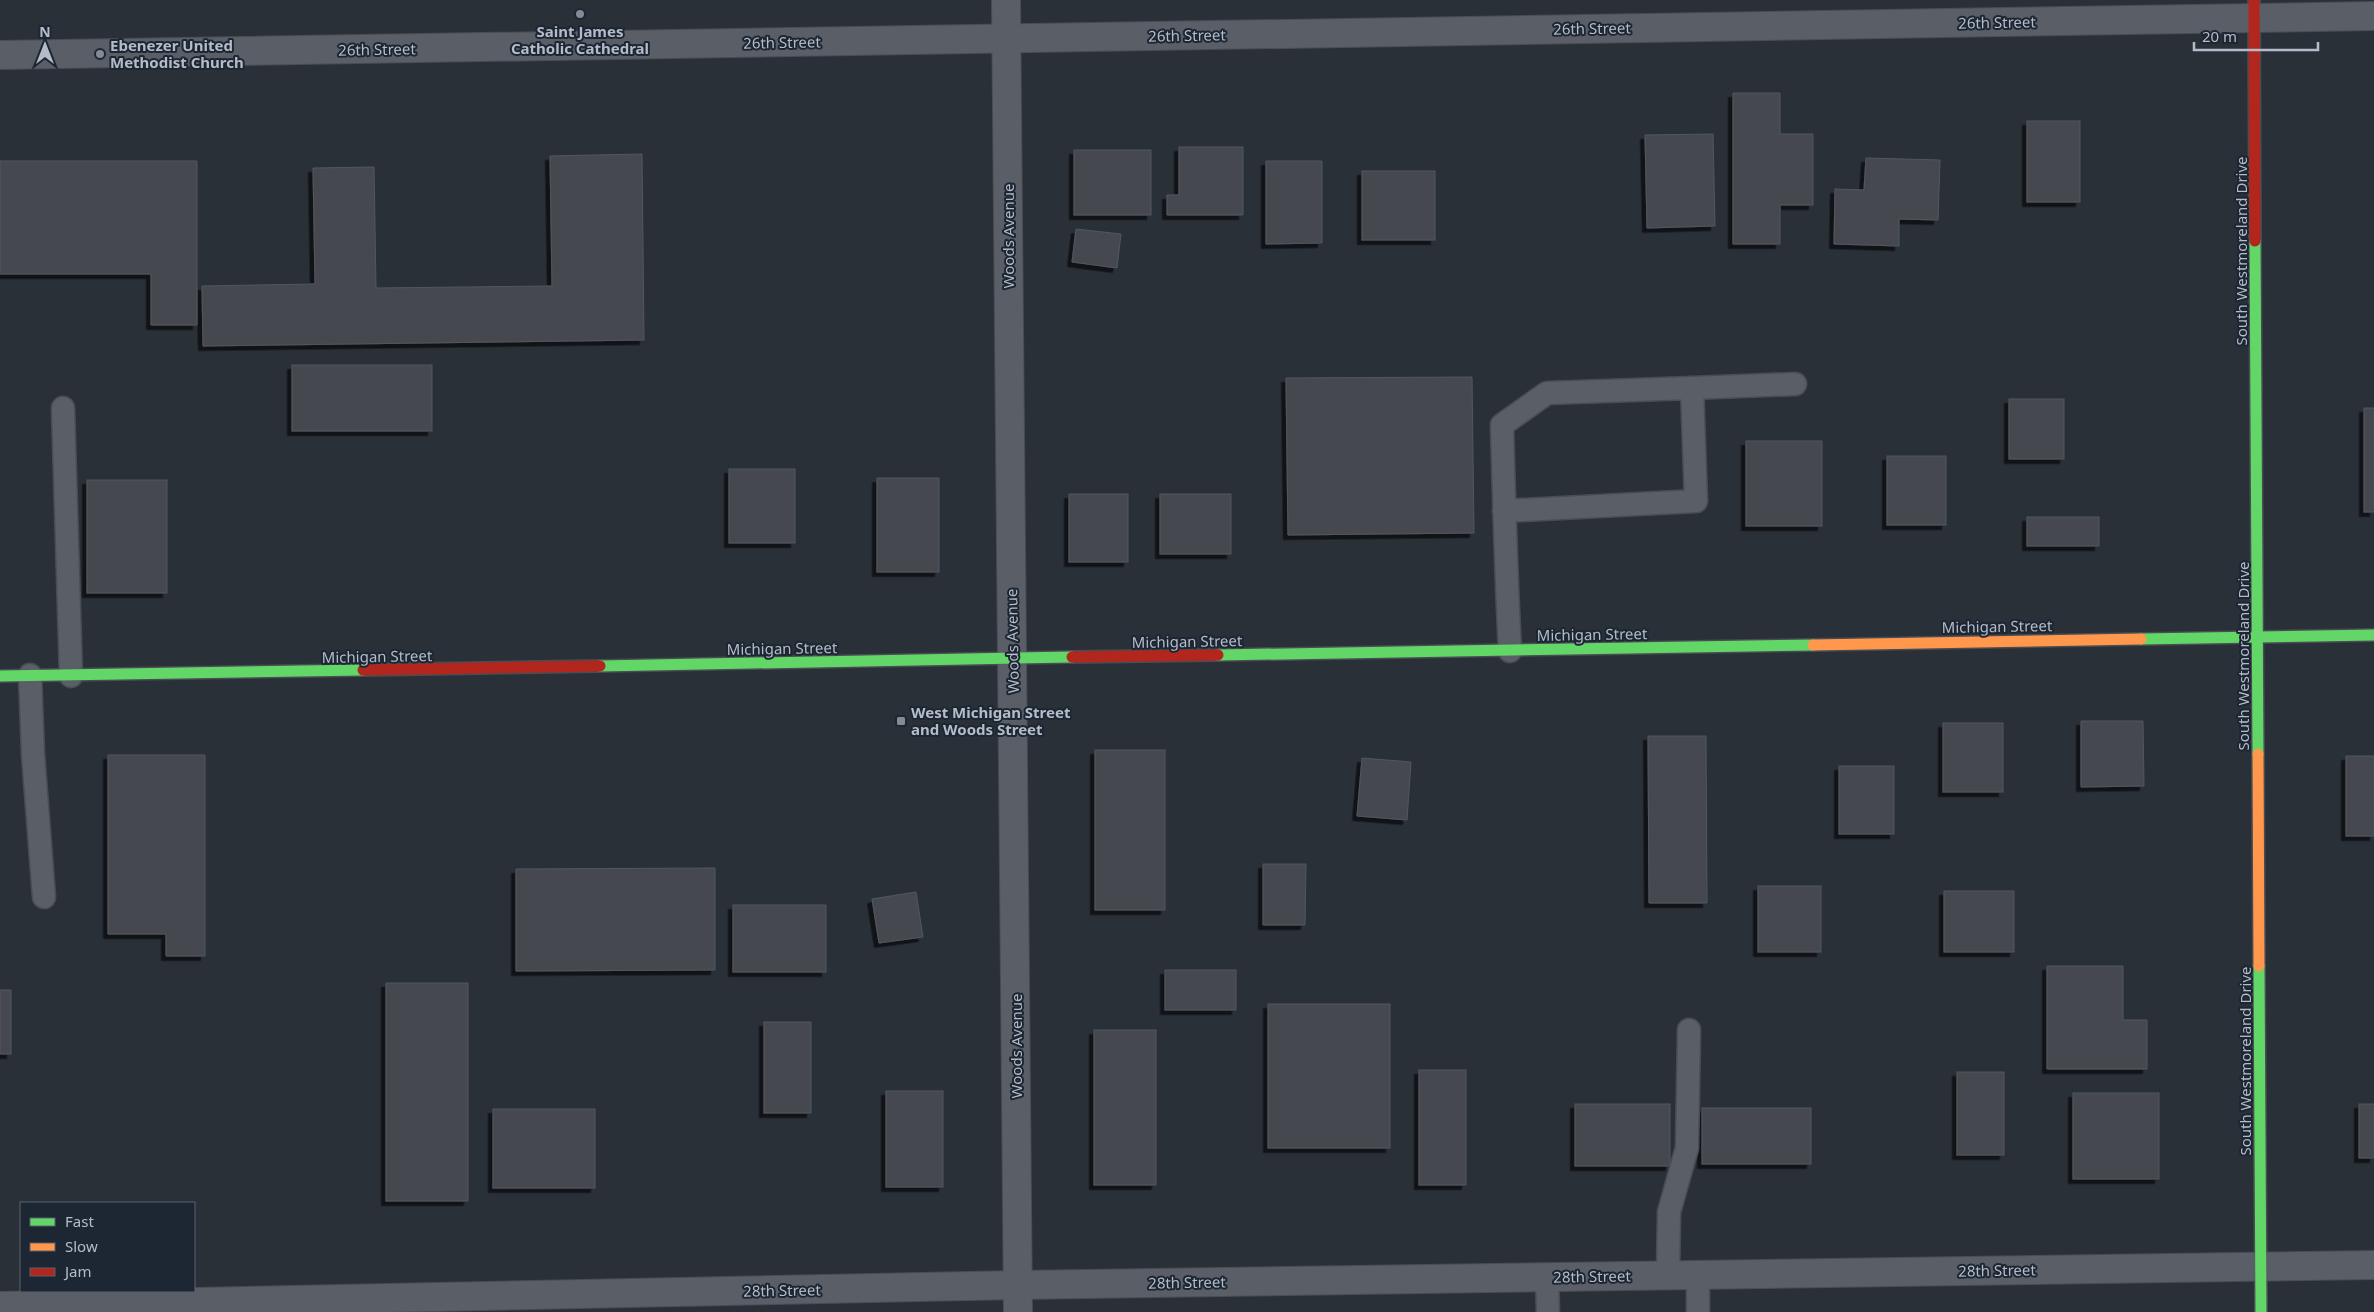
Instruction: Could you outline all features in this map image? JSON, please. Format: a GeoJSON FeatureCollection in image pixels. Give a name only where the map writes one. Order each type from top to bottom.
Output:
{"type":"FeatureCollection","features":[{"type":"Feature","properties":{"kind":"main road","name":"South Westmoreland Drive"},"geometry":{"type":"LineString","coordinates":[[2254,9],[2261,1312]]}},
{"type":"Feature","properties":{"kind":"main road","name":"Michigan Street"},"geometry":{"type":"LineString","coordinates":[[0,676],[1510,651],[2258,636],[2374,636]]}},
{"type":"Feature","properties":{"kind":"street","name":"Woods Avenue"},"geometry":{"type":"LineString","coordinates":[[1006,0],[1018,1312]]}},
{"type":"Feature","properties":{"kind":"street","name":"26th Street"},"geometry":{"type":"LineString","coordinates":[[0,55],[1007,38],[2254,9],[2374,16]]}},
{"type":"Feature","properties":{"kind":"street","name":"28th Street"},"geometry":{"type":"LineString","coordinates":[[0,1306],[1018,1285],[2374,1265]]}},
{"type":"Feature","properties":{"kind":"lane"},"geometry":{"type":"LineString","coordinates":[[1510,651],[1502,425],[1547,393],[1795,384]]}},
{"type":"Feature","properties":{"kind":"lane"},"geometry":{"type":"LineString","coordinates":[[1504,511],[1696,501],[1692,388]]}},
{"type":"Feature","properties":{"kind":"lane"},"geometry":{"type":"LineString","coordinates":[[63,408],[71,676]]}},
{"type":"Feature","properties":{"kind":"lane"},"geometry":{"type":"LineString","coordinates":[[30,675],[33,754],[44,897]]}},
{"type":"Feature","properties":{"kind":"lane"},"geometry":{"type":"LineString","coordinates":[[1668,1275],[1669,1212],[1687,1148],[1689,1030]]}},
{"type":"Feature","properties":{"kind":"lane"},"geometry":{"type":"LineString","coordinates":[[1698,1275],[1698,1312]]}},
{"type":"Feature","properties":{"kind":"lane"},"geometry":{"type":"LineString","coordinates":[[1547,1277],[1548,1312]]}},
{"type":"Feature","properties":{"kind":"building"},"geometry":{"type":"Polygon","coordinates":[[[1733,93],[1780,93],[1780,134],[1813,134],[1813,205],[1780,205],[1780,244],[1733,244],[1733,93]]]}},
{"type":"Feature","properties":{"kind":"building"},"geometry":{"type":"Polygon","coordinates":[[[2027,121],[2080,121],[2080,202],[2027,202],[2027,121]]]}},
{"type":"Feature","properties":{"kind":"building"},"geometry":{"type":"Polygon","coordinates":[[[1713,134],[1715,226],[1647,228],[1645,135],[1713,134]]]}},
{"type":"Feature","properties":{"kind":"building"},"geometry":{"type":"Polygon","coordinates":[[[1179,147],[1243,147],[1243,215],[1167,215],[1167,195],[1179,195],[1179,147]]]}},
{"type":"Feature","properties":{"kind":"building"},"geometry":{"type":"Polygon","coordinates":[[[1074,150],[1151,150],[1151,215],[1074,215],[1074,150]]]}},
{"type":"Feature","properties":{"kind":"building"},"geometry":{"type":"Polygon","coordinates":[[[642,154],[644,340],[203,346],[202,286],[315,284],[313,168],[374,167],[376,288],[552,286],[550,156],[642,154]]]}},
{"type":"Feature","properties":{"kind":"building"},"geometry":{"type":"Polygon","coordinates":[[[1866,158],[1940,160],[1938,220],[1899,219],[1899,246],[1834,244],[1835,189],[1864,190],[1866,158]]]}},
{"type":"Feature","properties":{"kind":"building"},"geometry":{"type":"Polygon","coordinates":[[[0,161],[197,161],[197,325],[151,325],[151,274],[0,274],[0,161]]]}},
{"type":"Feature","properties":{"kind":"building"},"geometry":{"type":"Polygon","coordinates":[[[1266,161],[1322,161],[1322,243],[1266,244],[1266,161]]]}},
{"type":"Feature","properties":{"kind":"building"},"geometry":{"type":"Polygon","coordinates":[[[1362,171],[1435,171],[1435,240],[1362,240],[1362,171]]]}},
{"type":"Feature","properties":{"kind":"building"},"geometry":{"type":"Polygon","coordinates":[[[1076,229],[1121,234],[1117,268],[1072,262],[1076,229]]]}},
{"type":"Feature","properties":{"kind":"building"},"geometry":{"type":"Polygon","coordinates":[[[292,365],[432,365],[432,431],[292,431],[292,365]]]}},
{"type":"Feature","properties":{"kind":"building"},"geometry":{"type":"Polygon","coordinates":[[[1472,377],[1474,533],[1288,535],[1286,378],[1472,377]]]}},
{"type":"Feature","properties":{"kind":"building"},"geometry":{"type":"Polygon","coordinates":[[[2009,399],[2064,399],[2064,459],[2009,459],[2009,399]]]}},
{"type":"Feature","properties":{"kind":"building"},"geometry":{"type":"Polygon","coordinates":[[[2364,408],[2374,408],[2374,512],[2364,512],[2364,408]]]}},
{"type":"Feature","properties":{"kind":"building"},"geometry":{"type":"Polygon","coordinates":[[[1746,441],[1822,441],[1822,526],[1746,526],[1746,441]]]}},
{"type":"Feature","properties":{"kind":"building"},"geometry":{"type":"Polygon","coordinates":[[[1887,456],[1946,456],[1946,525],[1887,525],[1887,456]]]}},
{"type":"Feature","properties":{"kind":"building"},"geometry":{"type":"Polygon","coordinates":[[[729,469],[795,469],[795,543],[729,543],[729,469]]]}},
{"type":"Feature","properties":{"kind":"building"},"geometry":{"type":"Polygon","coordinates":[[[877,478],[939,478],[939,572],[877,572],[877,478]]]}},
{"type":"Feature","properties":{"kind":"building"},"geometry":{"type":"Polygon","coordinates":[[[87,480],[167,480],[167,593],[87,593],[87,480]]]}},
{"type":"Feature","properties":{"kind":"building"},"geometry":{"type":"Polygon","coordinates":[[[1069,494],[1128,494],[1128,562],[1069,562],[1069,494]]]}},
{"type":"Feature","properties":{"kind":"building"},"geometry":{"type":"Polygon","coordinates":[[[1160,494],[1231,494],[1231,554],[1160,554],[1160,494]]]}},
{"type":"Feature","properties":{"kind":"building"},"geometry":{"type":"Polygon","coordinates":[[[2027,517],[2099,517],[2099,546],[2027,546],[2027,517]]]}},
{"type":"Feature","properties":{"kind":"building"},"geometry":{"type":"Polygon","coordinates":[[[2081,721],[2143,721],[2144,786],[2081,787],[2081,721]]]}},
{"type":"Feature","properties":{"kind":"building"},"geometry":{"type":"Polygon","coordinates":[[[1943,723],[2003,723],[2003,792],[1943,792],[1943,723]]]}},
{"type":"Feature","properties":{"kind":"building"},"geometry":{"type":"Polygon","coordinates":[[[1648,736],[1706,736],[1707,903],[1649,903],[1648,736]]]}},
{"type":"Feature","properties":{"kind":"building"},"geometry":{"type":"Polygon","coordinates":[[[1095,750],[1165,750],[1165,910],[1095,910],[1095,750]]]}},
{"type":"Feature","properties":{"kind":"building"},"geometry":{"type":"Polygon","coordinates":[[[108,755],[205,755],[205,956],[166,956],[166,934],[108,934],[108,755]]]}},
{"type":"Feature","properties":{"kind":"building"},"geometry":{"type":"Polygon","coordinates":[[[2346,756],[2374,756],[2374,836],[2346,836],[2346,756]]]}},
{"type":"Feature","properties":{"kind":"building"},"geometry":{"type":"Polygon","coordinates":[[[1362,758],[1411,762],[1407,820],[1357,816],[1362,758]]]}},
{"type":"Feature","properties":{"kind":"building"},"geometry":{"type":"Polygon","coordinates":[[[1839,766],[1894,766],[1894,834],[1839,834],[1839,766]]]}},
{"type":"Feature","properties":{"kind":"building"},"geometry":{"type":"Polygon","coordinates":[[[1263,864],[1306,864],[1305,925],[1263,925],[1263,864]]]}},
{"type":"Feature","properties":{"kind":"building"},"geometry":{"type":"Polygon","coordinates":[[[715,868],[715,970],[516,971],[516,869],[715,868]]]}},
{"type":"Feature","properties":{"kind":"building"},"geometry":{"type":"Polygon","coordinates":[[[1758,886],[1821,886],[1821,952],[1758,952],[1758,886]]]}},
{"type":"Feature","properties":{"kind":"building"},"geometry":{"type":"Polygon","coordinates":[[[1944,891],[2014,891],[2014,952],[1944,952],[1944,891]]]}},
{"type":"Feature","properties":{"kind":"building"},"geometry":{"type":"Polygon","coordinates":[[[916,892],[923,937],[879,943],[872,899],[916,892]]]}},
{"type":"Feature","properties":{"kind":"building"},"geometry":{"type":"Polygon","coordinates":[[[733,905],[826,905],[826,972],[733,972],[733,905]]]}},
{"type":"Feature","properties":{"kind":"building"},"geometry":{"type":"Polygon","coordinates":[[[2047,966],[2123,966],[2123,1020],[2147,1020],[2147,1069],[2047,1069],[2047,966]]]}},
{"type":"Feature","properties":{"kind":"building"},"geometry":{"type":"Polygon","coordinates":[[[1165,970],[1236,970],[1236,1010],[1165,1010],[1165,970]]]}},
{"type":"Feature","properties":{"kind":"building"},"geometry":{"type":"Polygon","coordinates":[[[386,983],[468,983],[468,1201],[386,1201],[386,983]]]}},
{"type":"Feature","properties":{"kind":"building"},"geometry":{"type":"Polygon","coordinates":[[[0,990],[11,990],[11,1054],[0,1054],[0,990]]]}},
{"type":"Feature","properties":{"kind":"building"},"geometry":{"type":"Polygon","coordinates":[[[1268,1004],[1390,1004],[1390,1148],[1268,1148],[1268,1004]]]}},
{"type":"Feature","properties":{"kind":"building"},"geometry":{"type":"Polygon","coordinates":[[[764,1022],[811,1022],[811,1113],[764,1113],[764,1022]]]}},
{"type":"Feature","properties":{"kind":"building"},"geometry":{"type":"Polygon","coordinates":[[[1094,1030],[1156,1030],[1156,1185],[1094,1185],[1094,1030]]]}},
{"type":"Feature","properties":{"kind":"building"},"geometry":{"type":"Polygon","coordinates":[[[1419,1070],[1466,1070],[1466,1185],[1419,1185],[1419,1070]]]}},
{"type":"Feature","properties":{"kind":"building"},"geometry":{"type":"Polygon","coordinates":[[[1957,1072],[2004,1072],[2004,1155],[1957,1155],[1957,1072]]]}},
{"type":"Feature","properties":{"kind":"building"},"geometry":{"type":"Polygon","coordinates":[[[886,1091],[943,1091],[943,1187],[886,1187],[886,1091]]]}},
{"type":"Feature","properties":{"kind":"building"},"geometry":{"type":"Polygon","coordinates":[[[2073,1093],[2159,1093],[2159,1179],[2073,1179],[2073,1093]]]}},
{"type":"Feature","properties":{"kind":"building"},"geometry":{"type":"Polygon","coordinates":[[[1575,1104],[1670,1104],[1670,1166],[1575,1166],[1575,1104]]]}},
{"type":"Feature","properties":{"kind":"building"},"geometry":{"type":"Polygon","coordinates":[[[2359,1104],[2374,1104],[2374,1158],[2359,1158],[2359,1104]]]}},
{"type":"Feature","properties":{"kind":"building"},"geometry":{"type":"Polygon","coordinates":[[[1702,1108],[1811,1108],[1811,1164],[1702,1164],[1702,1108]]]}},
{"type":"Feature","properties":{"kind":"building"},"geometry":{"type":"Polygon","coordinates":[[[493,1109],[595,1109],[595,1188],[493,1188],[493,1109]]]}},
{"type":"Feature","properties":{"kind":"traffic: fast"},"geometry":{"type":"LineString","coordinates":[[2255,241],[2258,754]]}},
{"type":"Feature","properties":{"kind":"traffic: fast"},"geometry":{"type":"LineString","coordinates":[[2141,639],[2374,635]]}},
{"type":"Feature","properties":{"kind":"traffic: fast"},"geometry":{"type":"LineString","coordinates":[[1218,655],[1813,645]]}},
{"type":"Feature","properties":{"kind":"traffic: fast"},"geometry":{"type":"LineString","coordinates":[[600,666],[1072,657]]}},
{"type":"Feature","properties":{"kind":"traffic: fast"},"geometry":{"type":"LineString","coordinates":[[0,676],[363,670]]}},
{"type":"Feature","properties":{"kind":"traffic: fast"},"geometry":{"type":"LineString","coordinates":[[2259,966],[2261,1312]]}},
{"type":"Feature","properties":{"kind":"traffic: slow"},"geometry":{"type":"LineString","coordinates":[[1813,645],[2141,639]]}},
{"type":"Feature","properties":{"kind":"traffic: slow"},"geometry":{"type":"LineString","coordinates":[[2258,754],[2259,966]]}},
{"type":"Feature","properties":{"kind":"traffic: jam"},"geometry":{"type":"LineString","coordinates":[[2254,0],[2255,241]]}},
{"type":"Feature","properties":{"kind":"traffic: jam"},"geometry":{"type":"LineString","coordinates":[[1072,657],[1218,655]]}},
{"type":"Feature","properties":{"kind":"traffic: jam"},"geometry":{"type":"LineString","coordinates":[[363,670],[600,666]]}},
{"type":"Feature","properties":{"kind":"place","name":"Saint James Catholic Cathedral"},"geometry":{"type":"Point","coordinates":[580,14]}},
{"type":"Feature","properties":{"kind":"place","name":"Ebenezer United Methodist Church"},"geometry":{"type":"Point","coordinates":[100,54]}},
{"type":"Feature","properties":{"kind":"place","name":"West Michigan Street and Woods Street"},"geometry":{"type":"Point","coordinates":[901,721]}}]}
